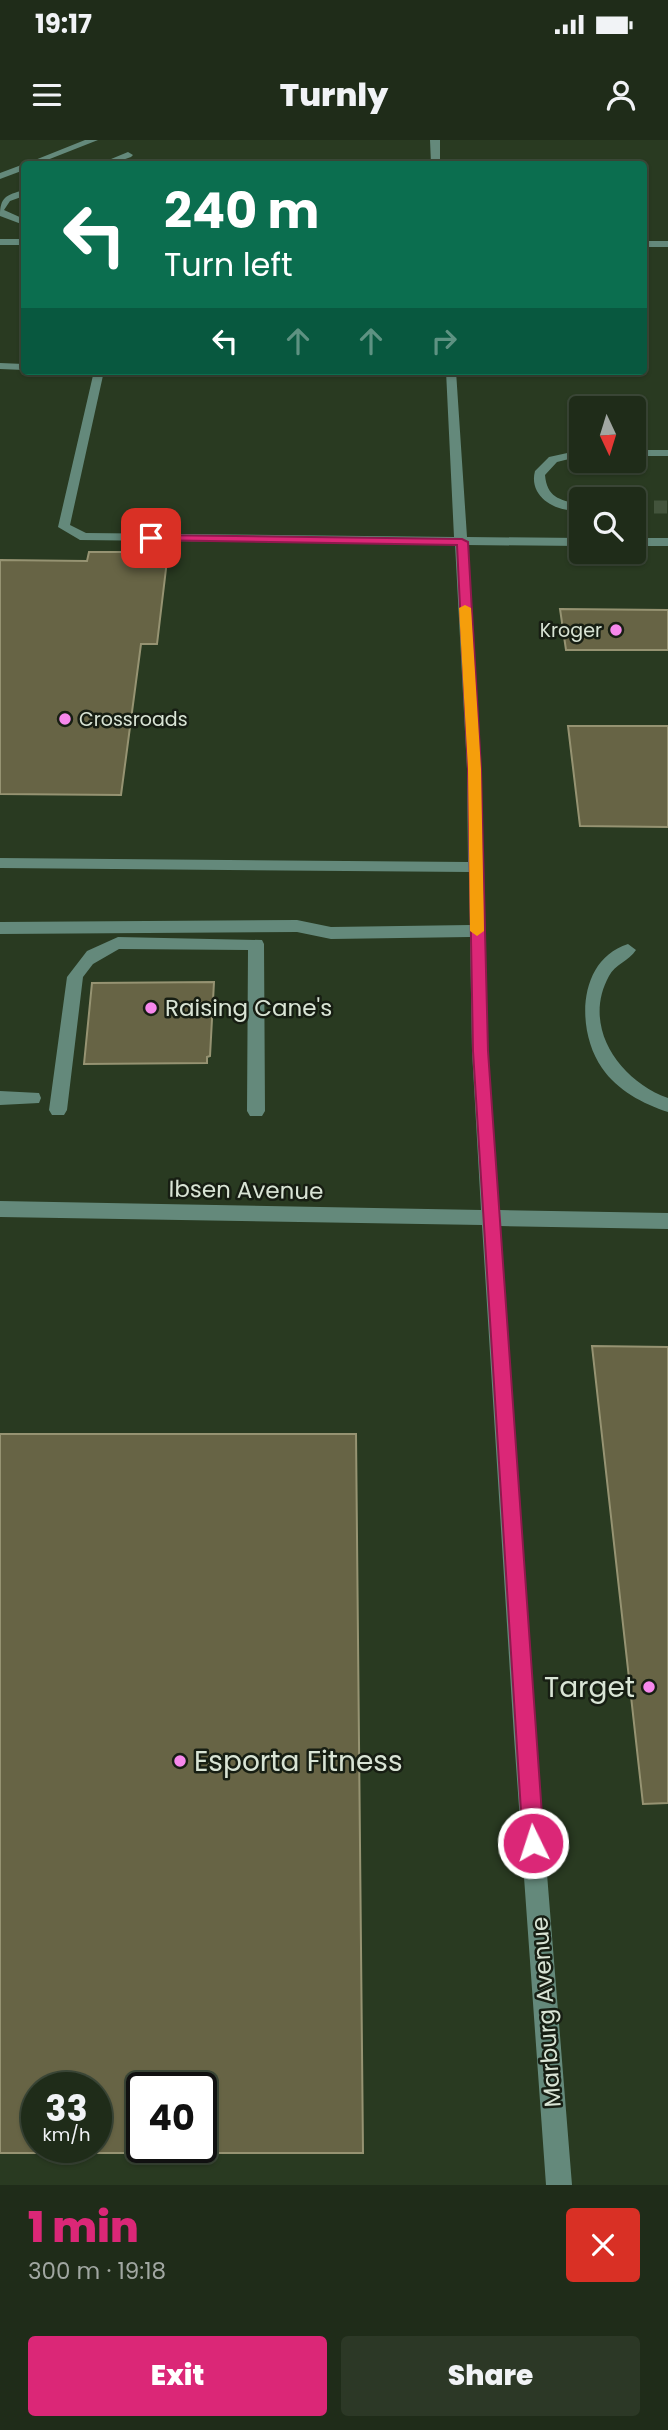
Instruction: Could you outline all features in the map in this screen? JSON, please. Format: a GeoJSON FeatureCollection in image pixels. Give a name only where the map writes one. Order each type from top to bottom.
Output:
{"type":"FeatureCollection","features":[{"type":"Feature","properties":{"kind":"street"},"geometry":{"type":"LineString","coordinates":[[38,161],[93,140]]}},
{"type":"Feature","properties":{"kind":"street"},"geometry":{"type":"LineString","coordinates":[[435,140],[436,161]]}},
{"type":"Feature","properties":{"kind":"street"},"geometry":{"type":"LineString","coordinates":[[112,161],[128,155]]}},
{"type":"Feature","properties":{"kind":"street"},"geometry":{"type":"LineString","coordinates":[[0,176],[21,168]]}},
{"type":"Feature","properties":{"kind":"street"},"geometry":{"type":"LineString","coordinates":[[21,194],[7,199],[0,210],[9,218],[21,221]]}},
{"type":"Feature","properties":{"kind":"street"},"geometry":{"type":"LineString","coordinates":[[0,242],[21,242]]}},
{"type":"Feature","properties":{"kind":"street"},"geometry":{"type":"LineString","coordinates":[[647,244],[668,244]]}},
{"type":"Feature","properties":{"kind":"street"},"geometry":{"type":"LineString","coordinates":[[0,366],[21,367]]}},
{"type":"Feature","properties":{"kind":"street"},"geometry":{"type":"LineString","coordinates":[[98,375],[64,527],[84,537],[569,542]]}},
{"type":"Feature","properties":{"kind":"street","name":"Marburg Avenue"},"geometry":{"type":"LineString","coordinates":[[451,375],[474,769],[480,1051],[559,2185]]}},
{"type":"Feature","properties":{"kind":"street"},"geometry":{"type":"LineString","coordinates":[[646,453],[668,453]]}},
{"type":"Feature","properties":{"kind":"street"},"geometry":{"type":"LineString","coordinates":[[569,456],[553,459],[539,474],[540,490],[547,498],[557,505],[569,506]]}},
{"type":"Feature","properties":{"kind":"street"},"geometry":{"type":"LineString","coordinates":[[646,542],[668,542]]}},
{"type":"Feature","properties":{"kind":"street"},"geometry":{"type":"LineString","coordinates":[[0,863],[476,867]]}},
{"type":"Feature","properties":{"kind":"street"},"geometry":{"type":"LineString","coordinates":[[0,928],[296,926],[331,933],[477,931]]}},
{"type":"Feature","properties":{"kind":"street"},"geometry":{"type":"LineString","coordinates":[[58,1110],[75,977],[82,964],[99,950],[118,943],[256,944],[256,1111]]}},
{"type":"Feature","properties":{"kind":"street"},"geometry":{"type":"LineString","coordinates":[[628,950],[606,967],[593,995],[597,1037],[607,1062],[635,1089],[659,1103],[668,1105]]}},
{"type":"Feature","properties":{"kind":"street"},"geometry":{"type":"LineString","coordinates":[[0,1098],[33,1098]]}},
{"type":"Feature","properties":{"kind":"street","name":"Ibsen Avenue"},"geometry":{"type":"LineString","coordinates":[[0,1209],[668,1222]]}},
{"type":"Feature","properties":{"kind":"building","name":"Crossroads"},"geometry":{"type":"Polygon","coordinates":[[[89,552],[168,552],[157,644],[141,644],[121,795],[0,794],[0,560],[87,561],[89,552]]]}},
{"type":"Feature","properties":{"kind":"building","name":"Kroger"},"geometry":{"type":"Polygon","coordinates":[[[560,609],[668,610],[668,650],[566,650],[560,609]]]}},
{"type":"Feature","properties":{"kind":"building"},"geometry":{"type":"Polygon","coordinates":[[[568,726],[668,726],[668,827],[580,826],[568,726]]]}},
{"type":"Feature","properties":{"kind":"building","name":"Raising Cane's"},"geometry":{"type":"Polygon","coordinates":[[[214,982],[210,1056],[207,1057],[207,1063],[84,1064],[92,983],[214,982]]]}},
{"type":"Feature","properties":{"kind":"building","name":"Target"},"geometry":{"type":"Polygon","coordinates":[[[592,1346],[668,1347],[668,1803],[643,1804],[592,1346]]]}},
{"type":"Feature","properties":{"kind":"building","name":"Esporta Fitness"},"geometry":{"type":"Polygon","coordinates":[[[0,1434],[356,1434],[363,2153],[217,2153],[217,2072],[126,2072],[126,2153],[112,2153],[112,2072],[21,2072],[21,2153],[0,2153],[0,1434]]]}},
{"type":"Feature","properties":{"kind":"tunnel"},"geometry":{"type":"LineString","coordinates":[[646,507],[668,507]]}},
{"type":"Feature","properties":{"kind":"slow traffic"},"geometry":{"type":"LineString","coordinates":[[465,608],[474,769],[477,931]]}},
{"type":"Feature","properties":{"kind":"place","name":"Kroger"},"geometry":{"type":"Point","coordinates":[616,630]}},
{"type":"Feature","properties":{"kind":"place","name":"Crossroads"},"geometry":{"type":"Point","coordinates":[65,719]}},
{"type":"Feature","properties":{"kind":"place","name":"Raising Cane's"},"geometry":{"type":"Point","coordinates":[151,1008]}},
{"type":"Feature","properties":{"kind":"place","name":"Target"},"geometry":{"type":"Point","coordinates":[649,1687]}},
{"type":"Feature","properties":{"kind":"place","name":"Esporta Fitness"},"geometry":{"type":"Point","coordinates":[180,1761]}},
{"type":"Feature","properties":{"kind":"route"},"geometry":{"type":"LineString","coordinates":[[151,538],[462,542],[474,769],[480,1051],[533,1843]]}}]}
